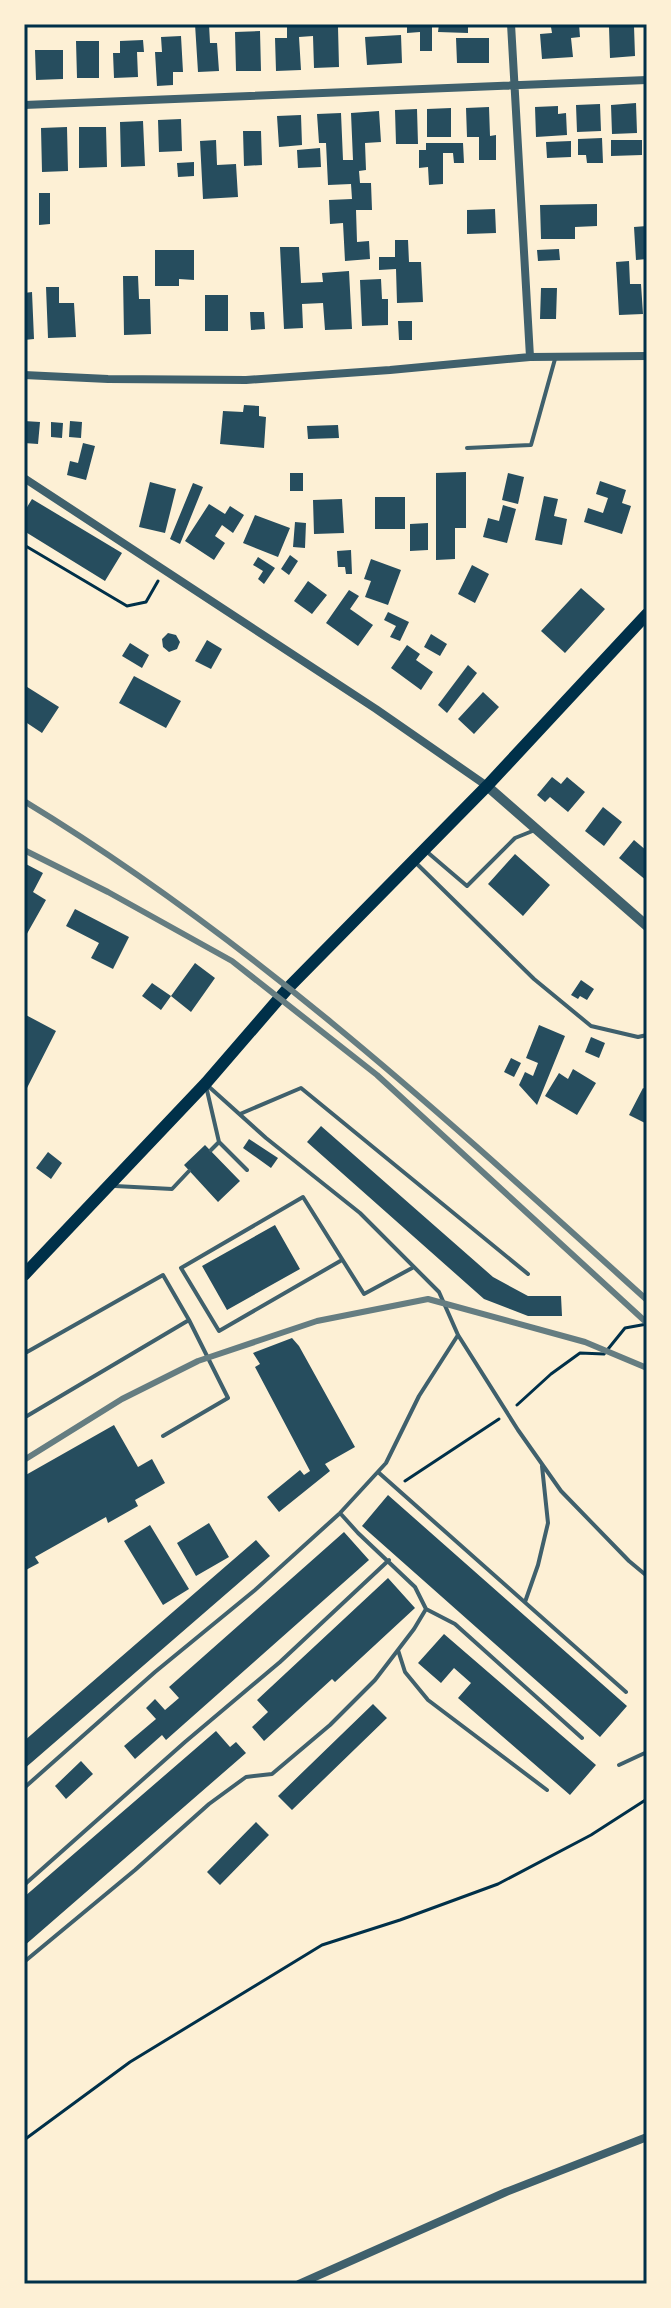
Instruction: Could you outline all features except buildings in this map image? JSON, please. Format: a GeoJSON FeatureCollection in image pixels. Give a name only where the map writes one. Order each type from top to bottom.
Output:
{"type":"FeatureCollection","features":[{"type":"Feature","properties":{"kind":"main road"},"geometry":{"type":"LineString","coordinates":[[24,1275],[206,1083],[289,987],[644,622]]}},
{"type":"Feature","properties":{"kind":"street"},"geometry":{"type":"LineString","coordinates":[[511,24],[530,357]]}},
{"type":"Feature","properties":{"kind":"street"},"geometry":{"type":"LineString","coordinates":[[24,105],[647,80]]}},
{"type":"Feature","properties":{"kind":"street"},"geometry":{"type":"LineString","coordinates":[[24,375],[246,380],[530,357],[647,356]]}},
{"type":"Feature","properties":{"kind":"street"},"geometry":{"type":"LineString","coordinates":[[24,478],[376,709],[487,786],[647,926]]}},
{"type":"Feature","properties":{"kind":"street"},"geometry":{"type":"LineString","coordinates":[[299,2284],[506,2192],[647,2137]]}},
{"type":"Feature","properties":{"kind":"lane"},"geometry":{"type":"LineString","coordinates":[[467,448],[531,445],[556,357]]}},
{"type":"Feature","properties":{"kind":"lane"},"geometry":{"type":"LineString","coordinates":[[425,849],[467,886],[515,838],[536,830]]}},
{"type":"Feature","properties":{"kind":"lane"},"geometry":{"type":"LineString","coordinates":[[414,861],[534,979],[591,1026],[638,1037],[647,1035]]}},
{"type":"Feature","properties":{"kind":"lane"},"geometry":{"type":"LineString","coordinates":[[206,1083],[266,1138],[360,1213],[439,1292],[458,1335],[561,1491],[647,1576]]}},
{"type":"Feature","properties":{"kind":"lane"},"geometry":{"type":"LineString","coordinates":[[206,1083],[219,1142],[247,1170]]}},
{"type":"Feature","properties":{"kind":"lane"},"geometry":{"type":"LineString","coordinates":[[240,1114],[301,1088],[528,1274]]}},
{"type":"Feature","properties":{"kind":"lane"},"geometry":{"type":"LineString","coordinates":[[211,1150],[219,1142]]}},
{"type":"Feature","properties":{"kind":"lane"},"geometry":{"type":"LineString","coordinates":[[109,1185],[172,1189],[189,1171]]}},
{"type":"Feature","properties":{"kind":"lane"},"geometry":{"type":"LineString","coordinates":[[342,1260],[219,1331],[181,1268],[303,1197],[364,1294],[414,1267]]}},
{"type":"Feature","properties":{"kind":"lane"},"geometry":{"type":"LineString","coordinates":[[24,1348],[27,1352],[163,1275],[228,1398],[163,1436]]}},
{"type":"Feature","properties":{"kind":"lane"},"geometry":{"type":"LineString","coordinates":[[27,1416],[189,1320]]}},
{"type":"Feature","properties":{"kind":"lane"},"geometry":{"type":"LineString","coordinates":[[24,1788],[340,1513],[386,1463],[419,1396],[458,1335]]}},
{"type":"Feature","properties":{"kind":"lane"},"geometry":{"type":"LineString","coordinates":[[525,1603],[548,1523],[542,1464]]}},
{"type":"Feature","properties":{"kind":"lane"},"geometry":{"type":"LineString","coordinates":[[378,1472],[626,1692]]}},
{"type":"Feature","properties":{"kind":"lane"},"geometry":{"type":"LineString","coordinates":[[340,1513],[415,1587],[426,1609],[455,1624],[582,1738]]}},
{"type":"Feature","properties":{"kind":"lane"},"geometry":{"type":"LineString","coordinates":[[24,1885],[162,1761],[280,1662],[389,1560]]}},
{"type":"Feature","properties":{"kind":"lane"},"geometry":{"type":"LineString","coordinates":[[24,1962],[209,1804],[246,1777],[272,1774],[330,1725],[375,1680],[426,1609]]}},
{"type":"Feature","properties":{"kind":"lane"},"geometry":{"type":"LineString","coordinates":[[398,1650],[405,1672],[428,1700],[547,1790]]}},
{"type":"Feature","properties":{"kind":"lane"},"geometry":{"type":"LineString","coordinates":[[619,1765],[647,1752]]}},
{"type":"Feature","properties":{"kind":"path"},"geometry":{"type":"LineString","coordinates":[[24,545],[127,606],[146,602],[165,571]]}},
{"type":"Feature","properties":{"kind":"path"},"geometry":{"type":"LineString","coordinates":[[395,1487],[508,1413],[551,1374],[580,1353],[604,1354],[625,1328],[647,1324]]}},
{"type":"Feature","properties":{"kind":"path"},"geometry":{"type":"LineString","coordinates":[[24,2140],[130,2062],[322,1945],[498,1884],[591,1835],[647,1799]]}},
{"type":"Feature","properties":{"kind":"railway"},"geometry":{"type":"LineString","coordinates":[[24,801],[190,912],[270,973],[423,1100],[647,1300]]}},
{"type":"Feature","properties":{"kind":"railway"},"geometry":{"type":"LineString","coordinates":[[24,850],[108,892],[232,961],[377,1075],[647,1323]]}},
{"type":"Feature","properties":{"kind":"railway"},"geometry":{"type":"LineString","coordinates":[[24,1460],[122,1399],[198,1361],[317,1321],[428,1299],[585,1342],[647,1368]]}}]}
